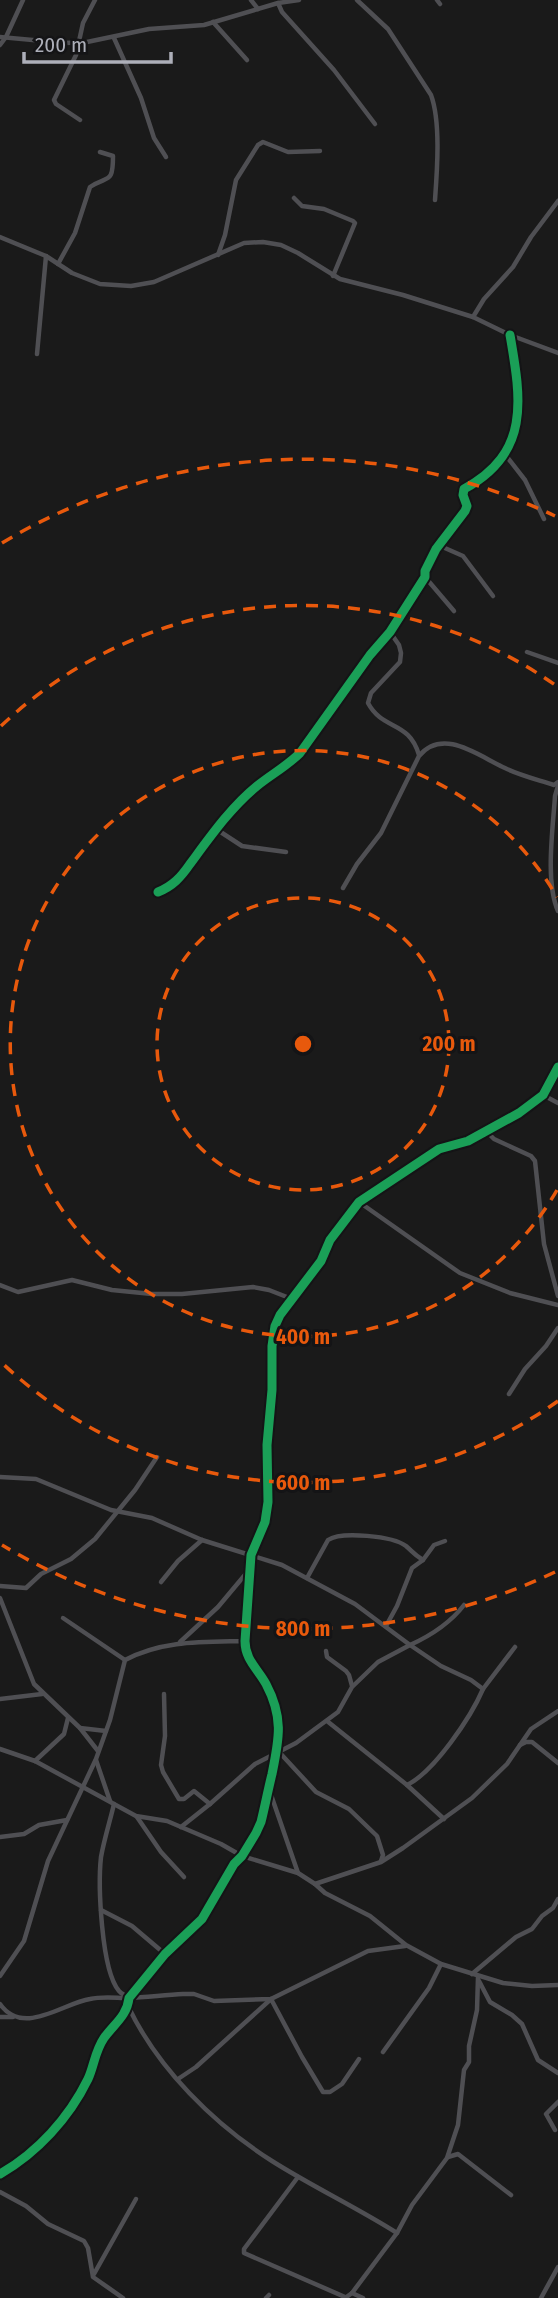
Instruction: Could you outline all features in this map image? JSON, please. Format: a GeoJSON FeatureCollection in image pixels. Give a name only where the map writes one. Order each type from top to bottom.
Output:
{"type":"FeatureCollection","features":[{"type":"Feature","properties":{"kind":"street"},"geometry":{"type":"LineString","coordinates":[[0,45],[23,0]]}},
{"type":"Feature","properties":{"kind":"street"},"geometry":{"type":"LineString","coordinates":[[80,120],[54,100],[76,55],[83,23],[95,0]]}},
{"type":"Feature","properties":{"kind":"street"},"geometry":{"type":"LineString","coordinates":[[251,0],[258,9]]}},
{"type":"Feature","properties":{"kind":"street"},"geometry":{"type":"LineString","coordinates":[[3,37],[79,43],[149,29],[204,25],[278,3],[299,0]]}},
{"type":"Feature","properties":{"kind":"street"},"geometry":{"type":"LineString","coordinates":[[358,0],[388,29],[431,95],[436,145],[435,201]]}},
{"type":"Feature","properties":{"kind":"street"},"geometry":{"type":"LineString","coordinates":[[278,3],[282,12],[334,70],[375,124]]}},
{"type":"Feature","properties":{"kind":"street"},"geometry":{"type":"LineString","coordinates":[[213,22],[247,60]]}},
{"type":"Feature","properties":{"kind":"street"},"geometry":{"type":"LineString","coordinates":[[114,38],[141,98],[154,138],[166,157]]}},
{"type":"Feature","properties":{"kind":"street"},"geometry":{"type":"LineString","coordinates":[[217,256],[225,235],[236,180],[258,145],[263,142],[293,153],[312,149],[320,151]]}},
{"type":"Feature","properties":{"kind":"street"},"geometry":{"type":"LineString","coordinates":[[58,264],[75,233],[90,187],[105,182],[112,171],[113,156],[100,152]]}},
{"type":"Feature","properties":{"kind":"street"},"geometry":{"type":"LineString","coordinates":[[294,198],[302,206],[324,209],[355,223],[333,276]]}},
{"type":"Feature","properties":{"kind":"street"},"geometry":{"type":"LineString","coordinates":[[473,317],[484,299],[513,267],[558,201]]}},
{"type":"Feature","properties":{"kind":"street"},"geometry":{"type":"LineString","coordinates":[[0,237],[46,256],[72,273],[100,284],[131,286],[154,282],[244,243],[281,245],[333,276],[473,317],[510,335],[558,352]]}},
{"type":"Feature","properties":{"kind":"street"},"geometry":{"type":"LineString","coordinates":[[37,354],[46,256]]}},
{"type":"Feature","properties":{"kind":"street"},"geometry":{"type":"LineString","coordinates":[[158,892],[175,882],[216,829],[258,785],[287,766],[300,753],[370,655],[390,632],[425,578],[427,564],[438,545],[466,511],[464,489],[476,482],[504,453],[513,439],[519,405],[510,335]]}},
{"type":"Feature","properties":{"kind":"street"},"geometry":{"type":"LineString","coordinates":[[504,453],[525,480],[544,519]]}},
{"type":"Feature","properties":{"kind":"street"},"geometry":{"type":"LineString","coordinates":[[438,545],[463,556],[493,596]]}},
{"type":"Feature","properties":{"kind":"street"},"geometry":{"type":"LineString","coordinates":[[425,578],[454,611]]}},
{"type":"Feature","properties":{"kind":"street"},"geometry":{"type":"LineString","coordinates":[[390,632],[399,645],[400,662],[371,693],[368,703],[381,719],[410,735],[419,756]]}},
{"type":"Feature","properties":{"kind":"street"},"geometry":{"type":"LineString","coordinates":[[527,652],[558,663]]}},
{"type":"Feature","properties":{"kind":"street"},"geometry":{"type":"LineString","coordinates":[[343,888],[381,833],[419,756],[426,748],[444,743],[461,746],[514,772],[558,784],[551,867],[552,891],[558,911]]}},
{"type":"Feature","properties":{"kind":"street"},"geometry":{"type":"LineString","coordinates":[[216,829],[242,846],[286,852]]}},
{"type":"Feature","properties":{"kind":"street"},"geometry":{"type":"LineString","coordinates":[[0,2174],[49,2136],[72,2107],[88,2078],[98,2049],[122,2017],[129,1998],[165,1954],[202,1919],[234,1864],[256,1833],[278,1754],[280,1737],[275,1706],[266,1684],[246,1654],[245,1641],[251,1555],[265,1522],[268,1502],[267,1446],[272,1390],[272,1346],[277,1322],[321,1261],[340,1225],[359,1202],[439,1149],[468,1141],[519,1113],[542,1095],[558,1067]]}},
{"type":"Feature","properties":{"kind":"street"},"geometry":{"type":"LineString","coordinates":[[542,1095],[558,1102]]}},
{"type":"Feature","properties":{"kind":"street"},"geometry":{"type":"LineString","coordinates":[[486,1131],[494,1139],[531,1156],[535,1161],[544,1244],[558,1296]]}},
{"type":"Feature","properties":{"kind":"street"},"geometry":{"type":"LineString","coordinates":[[359,1202],[460,1273],[510,1293],[558,1305]]}},
{"type":"Feature","properties":{"kind":"street"},"geometry":{"type":"LineString","coordinates":[[0,1285],[19,1292],[72,1280],[112,1290],[152,1294],[253,1287],[292,1299]]}},
{"type":"Feature","properties":{"kind":"street"},"geometry":{"type":"LineString","coordinates":[[509,1394],[558,1328]]}},
{"type":"Feature","properties":{"kind":"street"},"geometry":{"type":"LineString","coordinates":[[1,1588],[26,1588],[41,1574],[71,1559],[95,1539],[135,1490],[157,1457]]}},
{"type":"Feature","properties":{"kind":"street"},"geometry":{"type":"LineString","coordinates":[[0,1477],[36,1479],[117,1511],[152,1518],[201,1540],[282,1565],[355,1604],[441,1666],[471,1680],[483,1689]]}},
{"type":"Feature","properties":{"kind":"street"},"geometry":{"type":"LineString","coordinates":[[307,1578],[328,1540],[337,1535],[368,1535],[403,1545],[411,1554],[423,1560]]}},
{"type":"Feature","properties":{"kind":"street"},"geometry":{"type":"LineString","coordinates":[[161,1583],[178,1561],[201,1540]]}},
{"type":"Feature","properties":{"kind":"street"},"geometry":{"type":"LineString","coordinates":[[386,1626],[410,1572],[434,1545],[445,1541]]}},
{"type":"Feature","properties":{"kind":"street"},"geometry":{"type":"LineString","coordinates":[[180,1643],[218,1607],[250,1570]]}},
{"type":"Feature","properties":{"kind":"street"},"geometry":{"type":"LineString","coordinates":[[0,1598],[29,1674],[42,1694],[80,1728],[98,1752]]}},
{"type":"Feature","properties":{"kind":"street"},"geometry":{"type":"LineString","coordinates":[[181,1827],[255,1764],[278,1754],[327,1721],[344,1705],[352,1687],[378,1662],[424,1638],[454,1617],[464,1605]]}},
{"type":"Feature","properties":{"kind":"street"},"geometry":{"type":"LineString","coordinates":[[63,1618],[125,1660]]}},
{"type":"Feature","properties":{"kind":"street"},"geometry":{"type":"LineString","coordinates":[[0,1976],[24,1941],[42,1877],[96,1759],[125,1660],[144,1650],[180,1643],[245,1641]]}},
{"type":"Feature","properties":{"kind":"street"},"geometry":{"type":"LineString","coordinates":[[407,1785],[425,1772],[453,1739],[472,1713],[483,1689],[515,1647]]}},
{"type":"Feature","properties":{"kind":"street"},"geometry":{"type":"LineString","coordinates":[[326,1651],[327,1657],[349,1675],[352,1687]]}},
{"type":"Feature","properties":{"kind":"street"},"geometry":{"type":"LineString","coordinates":[[0,1699],[42,1694]]}},
{"type":"Feature","properties":{"kind":"street"},"geometry":{"type":"LineString","coordinates":[[164,1694],[163,1772],[179,1799],[184,1799],[194,1791],[210,1804]]}},
{"type":"Feature","properties":{"kind":"street"},"geometry":{"type":"LineString","coordinates":[[315,1884],[381,1862],[444,1819],[472,1798],[507,1764],[531,1729],[558,1711]]}},
{"type":"Feature","properties":{"kind":"street"},"geometry":{"type":"LineString","coordinates":[[35,1761],[64,1734],[68,1718]]}},
{"type":"Feature","properties":{"kind":"street"},"geometry":{"type":"LineString","coordinates":[[327,1721],[407,1785],[444,1819]]}},
{"type":"Feature","properties":{"kind":"street"},"geometry":{"type":"LineString","coordinates":[[80,1728],[106,1731]]}},
{"type":"Feature","properties":{"kind":"street"},"geometry":{"type":"LineString","coordinates":[[520,1745],[532,1742],[558,1763]]}},
{"type":"Feature","properties":{"kind":"street"},"geometry":{"type":"LineString","coordinates":[[0,1749],[35,1761],[136,1816],[167,1821],[242,1856],[298,1873],[325,1893],[370,1916],[406,1945],[441,1964],[478,1977],[513,1984],[558,1985]]}},
{"type":"Feature","properties":{"kind":"street"},"geometry":{"type":"LineString","coordinates":[[278,1754],[316,1793],[349,1809],[377,1836],[383,1855],[381,1862]]}},
{"type":"Feature","properties":{"kind":"street"},"geometry":{"type":"LineString","coordinates":[[96,1759],[112,1803],[102,1856],[101,1910],[104,1941],[118,1991],[129,1998]]}},
{"type":"Feature","properties":{"kind":"street"},"geometry":{"type":"LineString","coordinates":[[269,1788],[298,1873]]}},
{"type":"Feature","properties":{"kind":"street"},"geometry":{"type":"LineString","coordinates":[[136,1816],[161,1852],[184,1877]]}},
{"type":"Feature","properties":{"kind":"street"},"geometry":{"type":"LineString","coordinates":[[0,1837],[67,1820]]}},
{"type":"Feature","properties":{"kind":"street"},"geometry":{"type":"LineString","coordinates":[[471,1975],[516,1937],[532,1929],[542,1916],[553,1908],[558,1899]]}},
{"type":"Feature","properties":{"kind":"street"},"geometry":{"type":"LineString","coordinates":[[101,1910],[132,1926],[165,1954]]}},
{"type":"Feature","properties":{"kind":"street"},"geometry":{"type":"LineString","coordinates":[[178,2079],[196,2067],[271,1999],[368,1951],[406,1945]]}},
{"type":"Feature","properties":{"kind":"street"},"geometry":{"type":"LineString","coordinates":[[383,2052],[429,1988],[441,1964]]}},
{"type":"Feature","properties":{"kind":"street"},"geometry":{"type":"LineString","coordinates":[[478,1977],[486,1998],[519,2020],[538,2060],[558,2073]]}},
{"type":"Feature","properties":{"kind":"street"},"geometry":{"type":"LineString","coordinates":[[298,2176],[244,2249],[244,2253],[345,2298],[397,2233],[412,2205],[447,2158],[458,2125],[464,2070],[469,2062],[469,2046],[477,2010],[478,1977]]}},
{"type":"Feature","properties":{"kind":"street"},"geometry":{"type":"LineString","coordinates":[[0,2017],[38,2018],[92,1998],[194,1994],[214,2001],[271,1999]]}},
{"type":"Feature","properties":{"kind":"street"},"geometry":{"type":"LineString","coordinates":[[271,1999],[323,2092],[335,2090],[351,2073],[359,2059]]}},
{"type":"Feature","properties":{"kind":"street"},"geometry":{"type":"LineString","coordinates":[[0,2004],[5,2011],[16,2017]]}},
{"type":"Feature","properties":{"kind":"street"},"geometry":{"type":"LineString","coordinates":[[128,2006],[151,2047],[178,2079],[234,2134],[261,2154],[397,2233]]}},
{"type":"Feature","properties":{"kind":"street"},"geometry":{"type":"LineString","coordinates":[[555,2130],[547,2115],[558,2102]]}},
{"type":"Feature","properties":{"kind":"street"},"geometry":{"type":"LineString","coordinates":[[447,2158],[458,2154],[510,2195]]}},
{"type":"Feature","properties":{"kind":"street"},"geometry":{"type":"LineString","coordinates":[[0,2192],[26,2206],[48,2224],[84,2241],[95,2280],[120,2297]]}},
{"type":"Feature","properties":{"kind":"street"},"geometry":{"type":"LineString","coordinates":[[93,2275],[136,2199]]}},
{"type":"Feature","properties":{"kind":"street"},"geometry":{"type":"LineString","coordinates":[[541,2298],[558,2267]]}},
{"type":"Feature","properties":{"kind":"street"},"geometry":{"type":"LineString","coordinates":[[352,2292],[363,2298]]}},
{"type":"Feature","properties":{"kind":"cycle path"},"geometry":{"type":"LineString","coordinates":[[158,892],[180,877],[247,794],[300,753],[370,655],[390,632],[425,577],[425,571],[436,549],[465,511],[467,506],[464,489],[486,475],[501,459],[511,441],[518,402],[510,335]]}},
{"type":"Feature","properties":{"kind":"cycle path"},"geometry":{"type":"LineString","coordinates":[[0,2174],[27,2156],[62,2121],[88,2079],[101,2043],[123,2015],[129,1998],[165,1954],[202,1919],[261,1822],[277,1750],[278,1718],[272,1696],[250,1659],[245,1641],[251,1555],[265,1522],[268,1502],[267,1445],[272,1390],[272,1346],[280,1315],[321,1261],[330,1240],[359,1202],[439,1149],[468,1141],[519,1113],[543,1095],[558,1067]]}}]}
